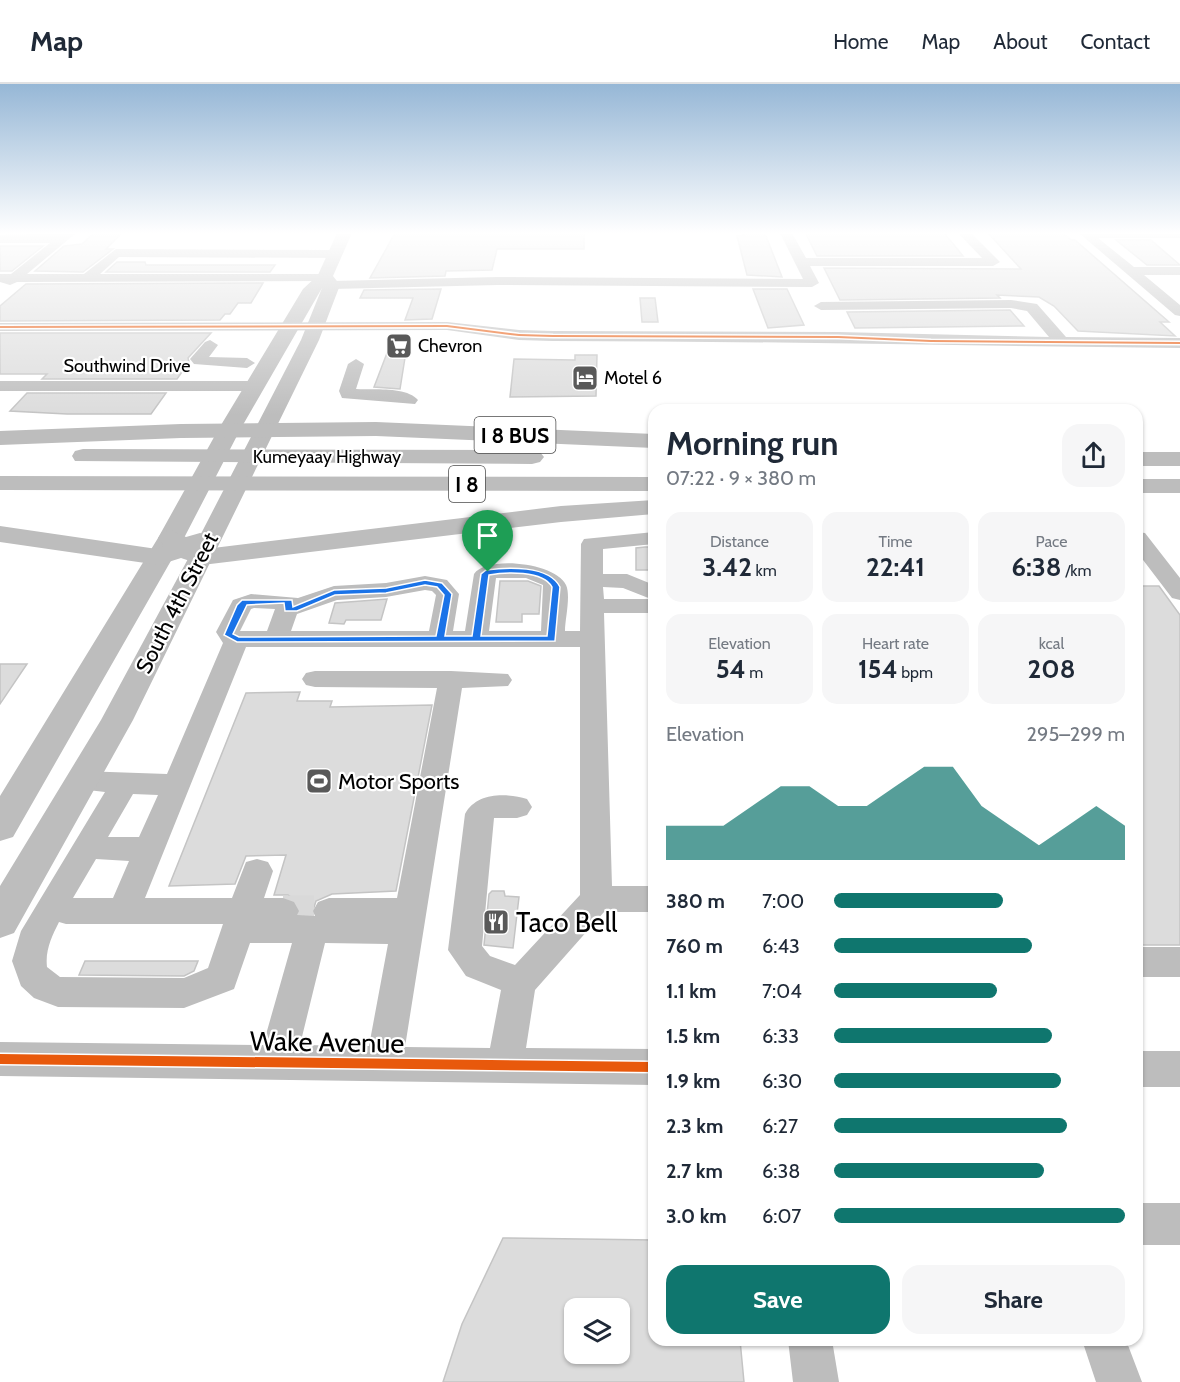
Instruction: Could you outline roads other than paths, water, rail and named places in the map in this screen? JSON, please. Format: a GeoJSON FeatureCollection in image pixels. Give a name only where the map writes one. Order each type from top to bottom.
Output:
{"type":"FeatureCollection","features":[{"type":"Feature","properties":{"kind":"main road","name":"South 4th Street"},"geometry":{"type":"LineString","coordinates":[[0,921],[117,720],[186,547],[229,430],[308,294]]}},
{"type":"Feature","properties":{"kind":"main road","name":"South 4th Street"},"geometry":{"type":"LineString","coordinates":[[0,827],[264,429],[316,327],[325,294]]}},
{"type":"Feature","properties":{"kind":"main road"},"geometry":{"type":"LineString","coordinates":[[0,438],[264,429]]}},
{"type":"Feature","properties":{"kind":"main road","name":"I 8 BUS"},"geometry":{"type":"LineString","coordinates":[[264,429],[376,429],[648,441]]}},
{"type":"Feature","properties":{"kind":"main road","name":"Kumeyaay Highway"},"geometry":{"type":"LineString","coordinates":[[0,456],[648,458]]}},
{"type":"Feature","properties":{"kind":"main road"},"geometry":{"type":"LineString","coordinates":[[1143,459],[1180,459]]}},
{"type":"Feature","properties":{"kind":"main road","name":"Kumeyaay Highway"},"geometry":{"type":"LineString","coordinates":[[0,483],[648,484]]}},
{"type":"Feature","properties":{"kind":"main road"},"geometry":{"type":"LineString","coordinates":[[1143,486],[1180,486]]}},
{"type":"Feature","properties":{"kind":"main road"},"geometry":{"type":"LineString","coordinates":[[0,534],[186,547],[648,507]]}},
{"type":"Feature","properties":{"kind":"street"},"geometry":{"type":"LineString","coordinates":[[345,304],[351,294]]}},
{"type":"Feature","properties":{"kind":"street"},"geometry":{"type":"LineString","coordinates":[[405,294],[411,295]]}},
{"type":"Feature","properties":{"kind":"street"},"geometry":{"type":"LineString","coordinates":[[816,294],[838,337]]}},
{"type":"Feature","properties":{"kind":"street"},"geometry":{"type":"LineString","coordinates":[[1157,294],[1180,312]]}},
{"type":"Feature","properties":{"kind":"street"},"geometry":{"type":"LineString","coordinates":[[821,306],[1011,304],[1032,307],[1062,343]]}},
{"type":"Feature","properties":{"kind":"street"},"geometry":{"type":"LineString","coordinates":[[0,327],[447,326],[519,335],[553,336],[838,337],[1062,343],[1180,343]]}},
{"type":"Feature","properties":{"kind":"street"},"geometry":{"type":"LineString","coordinates":[[210,345],[198,358],[200,361],[247,363]]}},
{"type":"Feature","properties":{"kind":"street"},"geometry":{"type":"LineString","coordinates":[[356,364],[348,394],[397,396],[408,400]]}},
{"type":"Feature","properties":{"kind":"street","name":"Southwind Drive"},"geometry":{"type":"LineString","coordinates":[[0,386],[254,386]]}},
{"type":"Feature","properties":{"kind":"street"},"geometry":{"type":"LineString","coordinates":[[507,1066],[510,1020],[514,999],[521,982],[596,899],[592,639],[602,593],[592,544],[648,539]]}},
{"type":"Feature","properties":{"kind":"street"},"geometry":{"type":"LineString","coordinates":[[1143,546],[1180,593]]}},
{"type":"Feature","properties":{"kind":"street"},"geometry":{"type":"LineString","coordinates":[[476,639],[486,573],[540,573],[553,581],[556,587],[552,639]]}},
{"type":"Feature","properties":{"kind":"street"},"geometry":{"type":"LineString","coordinates":[[288,609],[334,593],[368,592],[433,583],[444,588],[448,594],[440,639]]}},
{"type":"Feature","properties":{"kind":"street"},"geometry":{"type":"LineString","coordinates":[[602,593],[637,583],[648,589]]}},
{"type":"Feature","properties":{"kind":"street"},"geometry":{"type":"LineString","coordinates":[[602,593],[648,604]]}},
{"type":"Feature","properties":{"kind":"street"},"geometry":{"type":"LineString","coordinates":[[277,639],[289,602],[245,602],[228,632],[230,637],[237,639],[277,639],[440,639],[476,639],[552,639],[592,639]]}},
{"type":"Feature","properties":{"kind":"street"},"geometry":{"type":"LineString","coordinates":[[124,910],[237,639]]}},
{"type":"Feature","properties":{"kind":"street"},"geometry":{"type":"LineString","coordinates":[[315,679],[499,680]]}},
{"type":"Feature","properties":{"kind":"street"},"geometry":{"type":"LineString","coordinates":[[384,1064],[451,679]]}},
{"type":"Feature","properties":{"kind":"street"},"geometry":{"type":"LineString","coordinates":[[81,781],[176,785]]}},
{"type":"Feature","properties":{"kind":"street"},"geometry":{"type":"LineString","coordinates":[[125,783],[37,931],[28,958],[30,973],[41,985],[58,992],[184,993],[222,978],[257,871]]}},
{"type":"Feature","properties":{"kind":"street"},"geometry":{"type":"LineString","coordinates":[[517,807],[489,807],[480,814],[465,950],[477,966],[521,982]]}},
{"type":"Feature","properties":{"kind":"street"},"geometry":{"type":"LineString","coordinates":[[103,849],[150,849]]}},
{"type":"Feature","properties":{"kind":"street"},"geometry":{"type":"LineString","coordinates":[[596,899],[648,899]]}},
{"type":"Feature","properties":{"kind":"street"},"geometry":{"type":"LineString","coordinates":[[66,911],[124,910],[241,920],[409,921]]}},
{"type":"Feature","properties":{"kind":"street"},"geometry":{"type":"LineString","coordinates":[[241,920],[283,911]]}},
{"type":"Feature","properties":{"kind":"street"},"geometry":{"type":"LineString","coordinates":[[277,1062],[320,920]]}},
{"type":"Feature","properties":{"kind":"street"},"geometry":{"type":"LineString","coordinates":[[1143,962],[1180,962]]}},
{"type":"Feature","properties":{"kind":"street","name":"Wake Avenue"},"geometry":{"type":"LineString","coordinates":[[0,1059],[648,1067]]}},
{"type":"Feature","properties":{"kind":"street"},"geometry":{"type":"LineString","coordinates":[[1143,1069],[1180,1069]]}},
{"type":"Feature","properties":{"kind":"street"},"geometry":{"type":"LineString","coordinates":[[1143,1224],[1180,1224]]}},
{"type":"Feature","properties":{"kind":"street"},"geometry":{"type":"LineString","coordinates":[[811,1346],[816,1382]]}},
{"type":"Feature","properties":{"kind":"street"},"geometry":{"type":"LineString","coordinates":[[1106,1346],[1119,1382]]}},
{"type":"Feature","properties":{"kind":"tunnel"},"geometry":{"type":"LineString","coordinates":[[283,911],[329,911]]}},
{"type":"Feature","properties":{"kind":"place","name":"Chevron"},"geometry":{"type":"Point","coordinates":[399,346]}},
{"type":"Feature","properties":{"kind":"place","name":"Motel 6"},"geometry":{"type":"Point","coordinates":[585,378]}},
{"type":"Feature","properties":{"kind":"place","name":"Motor Sports"},"geometry":{"type":"Point","coordinates":[319,781]}},
{"type":"Feature","properties":{"kind":"place","name":"Taco Bell"},"geometry":{"type":"Point","coordinates":[496,922]}}]}
